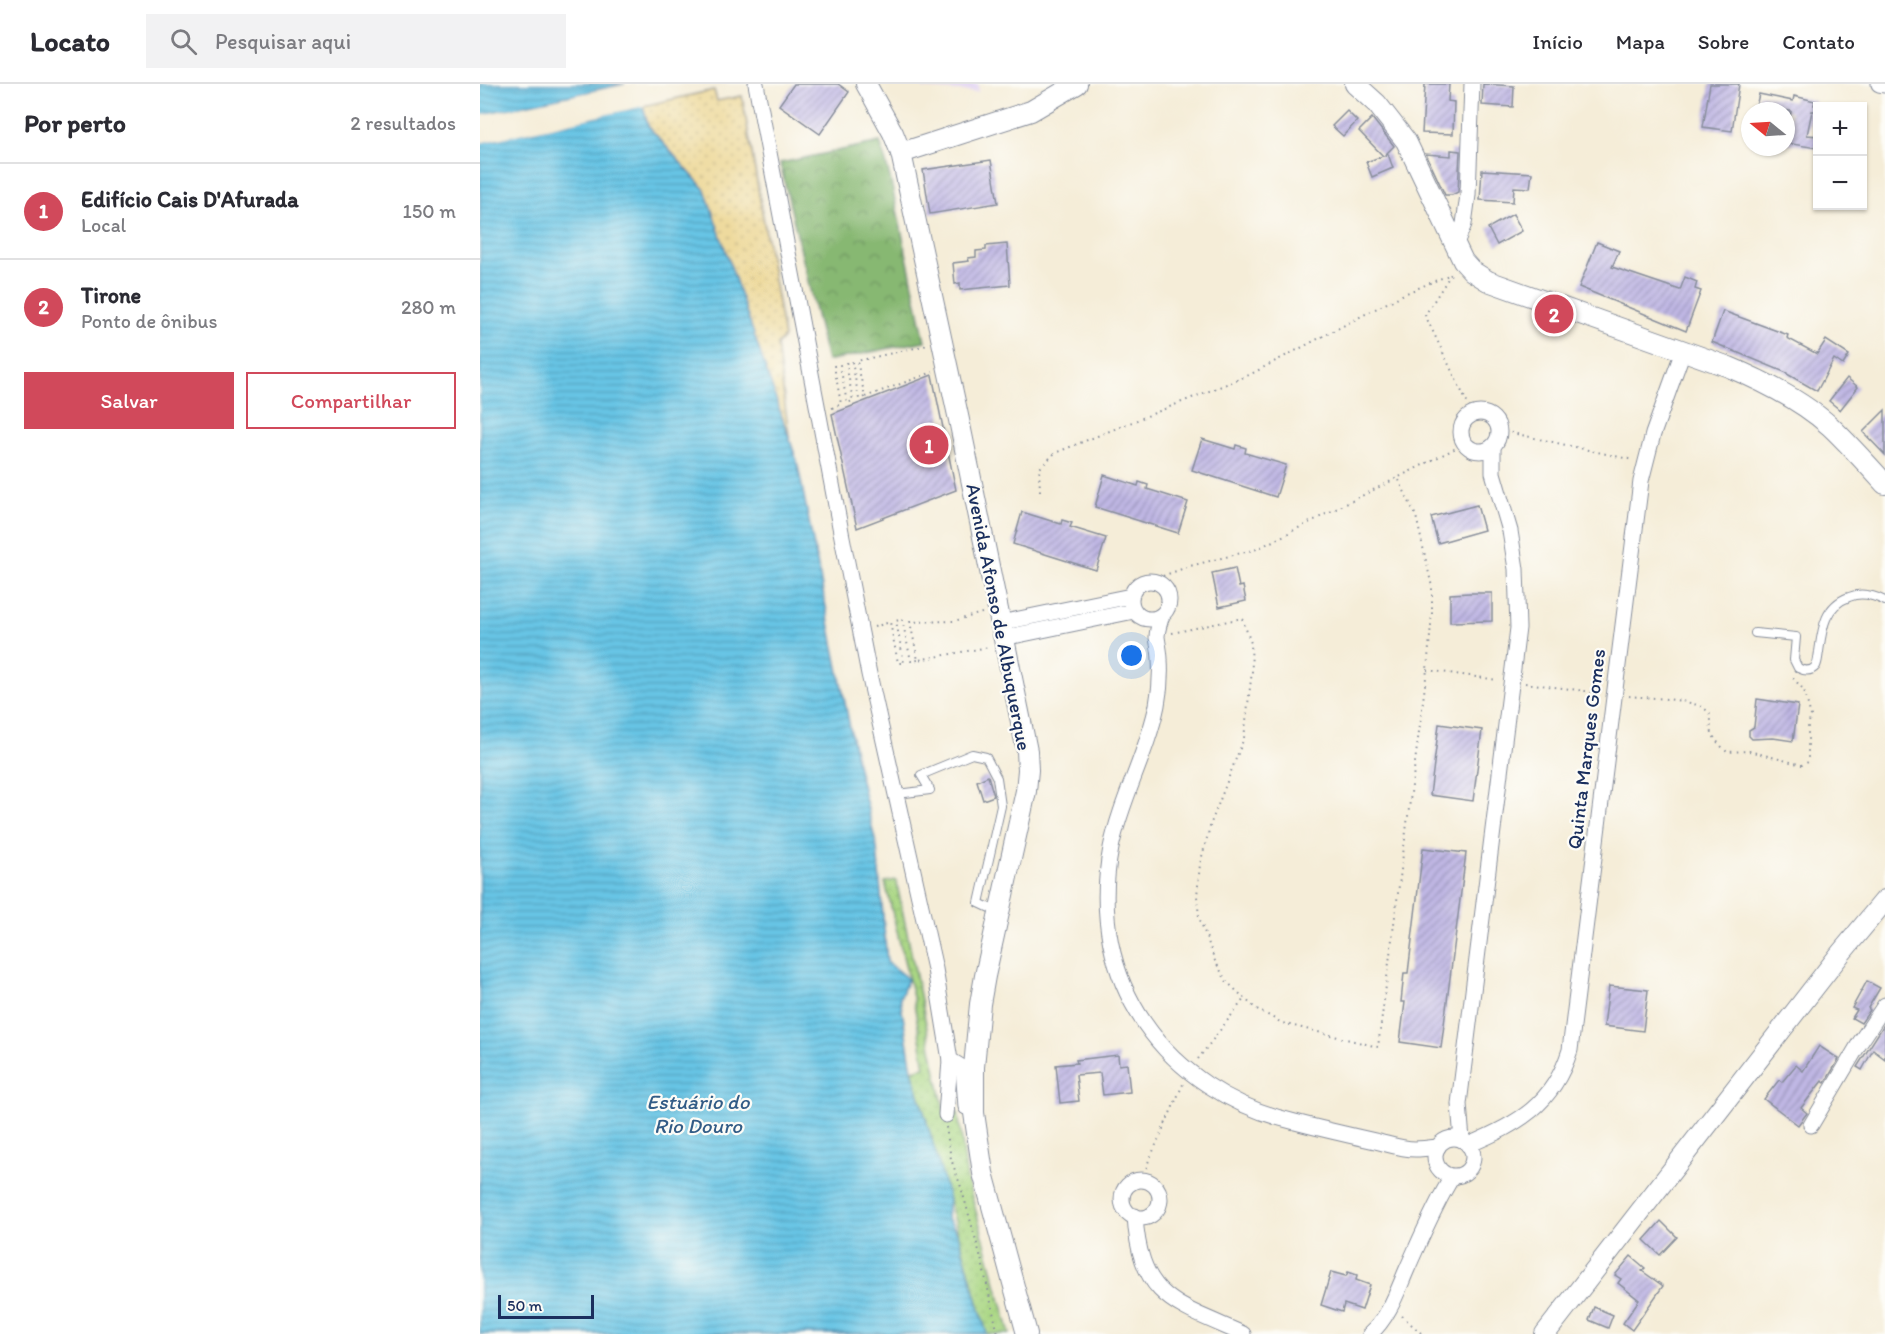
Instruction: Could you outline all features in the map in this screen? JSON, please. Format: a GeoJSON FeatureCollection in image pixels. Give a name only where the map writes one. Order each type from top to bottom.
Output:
{"type":"FeatureCollection","features":[{"type":"Feature","properties":{"kind":"main road","name":"Avenida Afonso de Albuquerque"},"geometry":{"type":"LineString","coordinates":[[866,84],[901,153],[948,367],[998,629],[1027,751],[1026,791],[980,1004],[974,1067],[974,1113],[983,1173],[1027,1334]]}},
{"type":"Feature","properties":{"kind":"main road"},"geometry":{"type":"LineString","coordinates":[[901,153],[1031,111],[1077,84]]}},
{"type":"Feature","properties":{"kind":"main road"},"geometry":{"type":"LineString","coordinates":[[1355,84],[1377,104],[1406,141],[1467,267],[1482,278],[1730,366],[1756,378],[1795,400],[1829,425],[1885,484]]}},
{"type":"Feature","properties":{"kind":"main road"},"geometry":{"type":"LineString","coordinates":[[1545,1334],[1841,953],[1885,900]]}},
{"type":"Feature","properties":{"kind":"street"},"geometry":{"type":"LineString","coordinates":[[756,84],[869,674],[935,969],[950,1060],[946,1115]]}},
{"type":"Feature","properties":{"kind":"street"},"geometry":{"type":"LineString","coordinates":[[1456,243],[1464,224],[1468,195],[1472,84]]}},
{"type":"Feature","properties":{"kind":"street"},"geometry":{"type":"LineString","coordinates":[[1879,84],[1885,85]]}},
{"type":"Feature","properties":{"kind":"street","name":"Quinta Marques Gomes"},"geometry":{"type":"LineString","coordinates":[[1443,1171],[1458,1176],[1471,1166],[1457,1145],[1502,1131],[1533,1110],[1550,1092],[1564,1068],[1570,1050],[1644,463],[1683,351]]}},
{"type":"Feature","properties":{"kind":"street"},"geometry":{"type":"LineString","coordinates":[[1457,1145],[1459,1104],[1519,617],[1516,569],[1510,531],[1493,473],[1478,448],[1461,438],[1465,419],[1483,413],[1494,419],[1499,436],[1478,448]]}},
{"type":"Feature","properties":{"kind":"street"},"geometry":{"type":"LineString","coordinates":[[1157,636],[1137,609],[1137,587],[1146,582],[1158,583],[1167,592],[1168,604],[1162,615],[1157,636],[1160,659],[1159,696],[1152,725],[1114,834],[1107,872],[1107,913],[1112,949],[1133,1003],[1152,1034],[1189,1072],[1222,1095],[1262,1113],[1413,1149],[1457,1145]]}},
{"type":"Feature","properties":{"kind":"street"},"geometry":{"type":"LineString","coordinates":[[998,629],[1137,609],[1156,618],[1162,615]]}},
{"type":"Feature","properties":{"kind":"street"},"geometry":{"type":"LineString","coordinates":[[1810,1125],[1885,1005]]}},
{"type":"Feature","properties":{"kind":"street"},"geometry":{"type":"LineString","coordinates":[[950,1060],[963,1068],[967,1126]]}},
{"type":"Feature","properties":{"kind":"street"},"geometry":{"type":"LineString","coordinates":[[1370,1334],[1390,1306],[1437,1201],[1443,1171],[1434,1159],[1457,1145]]}},
{"type":"Feature","properties":{"kind":"street"},"geometry":{"type":"LineString","coordinates":[[1413,1149],[1443,1171]]}},
{"type":"Feature","properties":{"kind":"street"},"geometry":{"type":"LineString","coordinates":[[1145,1180],[1151,1182],[1159,1192],[1159,1204],[1147,1217],[1135,1216],[1125,1208],[1123,1196],[1128,1185],[1145,1180]]}},
{"type":"Feature","properties":{"kind":"street"},"geometry":{"type":"LineString","coordinates":[[1135,1216],[1140,1257],[1147,1274],[1158,1288],[1180,1305],[1243,1334]]}},
{"type":"Feature","properties":{"kind":"lane"},"geometry":{"type":"LineString","coordinates":[[1755,633],[1796,637],[1794,660],[1798,668],[1807,670],[1817,663],[1825,618],[1836,604],[1859,594],[1885,601]]}},
{"type":"Feature","properties":{"kind":"lane"},"geometry":{"type":"LineString","coordinates":[[897,794],[930,790],[921,776],[972,754],[986,758],[997,778],[1001,806],[979,903],[999,912]]}},
{"type":"Feature","properties":{"kind":"path"},"geometry":{"type":"LineString","coordinates":[[1040,490],[1039,469],[1055,453],[1249,375],[1402,295],[1451,274],[1425,315],[1473,415]]}},
{"type":"Feature","properties":{"kind":"path"},"geometry":{"type":"LineString","coordinates":[[865,397],[857,361],[942,341]]}},
{"type":"Feature","properties":{"kind":"path"},"geometry":{"type":"LineString","coordinates":[[819,415],[841,404],[834,366],[840,365],[847,403],[853,401],[846,363],[852,362],[859,399],[948,367]]}},
{"type":"Feature","properties":{"kind":"path"},"geometry":{"type":"LineString","coordinates":[[1499,430],[1644,463]]}},
{"type":"Feature","properties":{"kind":"path"},"geometry":{"type":"LineString","coordinates":[[1146,582],[1190,566],[1257,549],[1398,478],[1478,448]]}},
{"type":"Feature","properties":{"kind":"path"},"geometry":{"type":"LineString","coordinates":[[1157,636],[1242,618],[1251,643],[1252,671],[1244,738],[1211,823],[1200,864],[1197,896],[1199,917],[1215,961],[1227,982],[1244,999],[1282,1023],[1378,1047],[1427,670],[1432,613],[1432,586],[1416,516],[1398,478]]}},
{"type":"Feature","properties":{"kind":"path"},"geometry":{"type":"LineString","coordinates":[[861,630],[890,622],[898,663],[904,663],[896,621],[902,620],[911,661],[998,629]]}},
{"type":"Feature","properties":{"kind":"path"},"geometry":{"type":"LineString","coordinates":[[918,660],[910,622],[954,621],[998,629]]}},
{"type":"Feature","properties":{"kind":"path"},"geometry":{"type":"LineString","coordinates":[[1427,670],[1614,695],[1696,703],[1707,709],[1711,716],[1711,729],[1717,742],[1727,752],[1749,751],[1802,765],[1808,762],[1808,725],[1811,716],[1803,690],[1791,677],[1787,668],[1788,654],[1795,652]]}},
{"type":"Feature","properties":{"kind":"path"},"geometry":{"type":"LineString","coordinates":[[1145,1180],[1147,1165],[1189,1072],[1244,999]]}},
{"type":"Feature","properties":{"kind":"path"},"geometry":{"type":"LineString","coordinates":[[946,1115],[951,1159],[981,1258],[998,1334]]}},
{"type":"Feature","properties":{"kind":"path"},"geometry":{"type":"LineString","coordinates":[[1390,1306],[1422,1334]]}},
{"type":"Feature","properties":{"kind":"shaded area"},"geometry":{"type":"Polygon","coordinates":[[[923,84],[979,84],[978,92],[923,89],[923,84]]]}},
{"type":"Feature","properties":{"kind":"green space"},"geometry":{"type":"Polygon","coordinates":[[[880,142],[890,177],[925,341],[827,361],[780,163],[880,142]]]}},
{"type":"Feature","properties":{"kind":"green space"},"geometry":{"type":"Polygon","coordinates":[[[896,880],[945,1115],[958,1112],[967,1179],[1010,1334],[987,1334],[912,1070],[925,1067],[913,997],[885,882],[896,880]]]}},
{"type":"Feature","properties":{"kind":"sand"},"geometry":{"type":"Polygon","coordinates":[[[714,90],[717,101],[742,96],[784,337],[777,345],[790,443],[705,190],[648,126],[643,106],[714,90]]]}},
{"type":"Feature","properties":{"kind":"water"},"geometry":{"type":"Polygon","coordinates":[[[480,84],[625,84],[480,115],[480,84]]]}},
{"type":"Feature","properties":{"kind":"water","name":"Estuário do Rio Douro"},"geometry":{"type":"Polygon","coordinates":[[[643,106],[648,126],[705,190],[797,461],[858,768],[877,848],[887,962],[908,979],[900,998],[912,1070],[949,1199],[947,1217],[958,1234],[987,1334],[480,1334],[480,143],[643,106]]]}},
{"type":"Feature","properties":{"kind":"pier"},"geometry":{"type":"Polygon","coordinates":[[[628,84],[625,87],[480,118],[480,115],[628,84]]]}},
{"type":"Feature","properties":{"kind":"pier"},"geometry":{"type":"Polygon","coordinates":[[[642,103],[645,106],[480,143],[480,140],[642,103]]]}},
{"type":"Feature","properties":{"kind":"building"},"geometry":{"type":"Polygon","coordinates":[[[794,84],[838,84],[849,92],[820,134],[779,105],[794,84]]]}},
{"type":"Feature","properties":{"kind":"building"},"geometry":{"type":"Polygon","coordinates":[[[1425,84],[1449,84],[1448,101],[1454,102],[1453,134],[1422,133],[1425,84]]]}},
{"type":"Feature","properties":{"kind":"building"},"geometry":{"type":"Polygon","coordinates":[[[1483,84],[1514,86],[1513,107],[1482,105],[1483,84]]]}},
{"type":"Feature","properties":{"kind":"building"},"geometry":{"type":"Polygon","coordinates":[[[1710,84],[1739,84],[1732,131],[1703,127],[1710,84]]]}},
{"type":"Feature","properties":{"kind":"building"},"geometry":{"type":"Polygon","coordinates":[[[1759,94],[1793,101],[1794,96],[1815,101],[1807,135],[1813,136],[1813,148],[1795,144],[1795,102],[1757,102],[1759,94]]]}},
{"type":"Feature","properties":{"kind":"building"},"geometry":{"type":"Polygon","coordinates":[[[1347,111],[1357,121],[1343,136],[1332,126],[1347,111]]]}},
{"type":"Feature","properties":{"kind":"building"},"geometry":{"type":"Polygon","coordinates":[[[1372,118],[1394,146],[1384,156],[1388,154],[1393,168],[1372,177],[1366,162],[1383,156],[1359,131],[1372,118]]]}},
{"type":"Feature","properties":{"kind":"building"},"geometry":{"type":"Polygon","coordinates":[[[1451,150],[1460,151],[1458,192],[1445,195],[1426,154],[1451,156],[1451,150]]]}},
{"type":"Feature","properties":{"kind":"building"},"geometry":{"type":"Polygon","coordinates":[[[991,160],[998,203],[930,214],[923,170],[991,160]]]}},
{"type":"Feature","properties":{"kind":"building"},"geometry":{"type":"Polygon","coordinates":[[[1482,170],[1532,173],[1530,188],[1514,187],[1513,202],[1480,200],[1482,170]]]}},
{"type":"Feature","properties":{"kind":"building"},"geometry":{"type":"Polygon","coordinates":[[[1513,214],[1522,231],[1497,245],[1488,228],[1513,214]]]}},
{"type":"Feature","properties":{"kind":"building"},"geometry":{"type":"Polygon","coordinates":[[[1597,242],[1619,251],[1612,267],[1680,290],[1685,277],[1697,282],[1695,289],[1701,291],[1686,331],[1579,287],[1597,242]]]}},
{"type":"Feature","properties":{"kind":"building"},"geometry":{"type":"Polygon","coordinates":[[[1007,244],[1010,285],[960,290],[960,283],[955,284],[953,263],[969,261],[968,258],[976,257],[976,251],[986,250],[986,246],[1007,244]]]}},
{"type":"Feature","properties":{"kind":"building"},"geometry":{"type":"Polygon","coordinates":[[[1723,311],[1788,335],[1787,338],[1817,354],[1826,340],[1849,355],[1843,365],[1834,359],[1817,391],[1787,373],[1712,342],[1723,311]]]}},
{"type":"Feature","properties":{"kind":"building"},"geometry":{"type":"Polygon","coordinates":[[[932,375],[956,490],[857,528],[832,414],[932,375]]]}},
{"type":"Feature","properties":{"kind":"building"},"geometry":{"type":"Polygon","coordinates":[[[1847,378],[1858,387],[1840,410],[1829,401],[1847,378]]]}},
{"type":"Feature","properties":{"kind":"building"},"geometry":{"type":"Polygon","coordinates":[[[1885,410],[1885,455],[1863,432],[1885,410]]]}},
{"type":"Feature","properties":{"kind":"building"},"geometry":{"type":"Polygon","coordinates":[[[1202,439],[1235,449],[1236,445],[1246,448],[1245,453],[1286,465],[1276,497],[1192,470],[1202,439]]]}},
{"type":"Feature","properties":{"kind":"building"},"geometry":{"type":"Polygon","coordinates":[[[1104,475],[1138,486],[1139,482],[1148,485],[1147,489],[1188,502],[1178,533],[1095,507],[1104,475]]]}},
{"type":"Feature","properties":{"kind":"building"},"geometry":{"type":"Polygon","coordinates":[[[1477,505],[1484,530],[1438,543],[1431,517],[1477,505]]]}},
{"type":"Feature","properties":{"kind":"building"},"geometry":{"type":"Polygon","coordinates":[[[1022,512],[1061,524],[1062,520],[1072,523],[1070,527],[1106,538],[1096,570],[1013,544],[1022,512]]]}},
{"type":"Feature","properties":{"kind":"building"},"geometry":{"type":"Polygon","coordinates":[[[1235,568],[1239,587],[1243,586],[1246,601],[1219,607],[1212,573],[1235,568]]]}},
{"type":"Feature","properties":{"kind":"building"},"geometry":{"type":"Polygon","coordinates":[[[1492,593],[1492,621],[1450,622],[1450,594],[1492,593]]]}},
{"type":"Feature","properties":{"kind":"building"},"geometry":{"type":"Polygon","coordinates":[[[1757,699],[1798,705],[1793,741],[1773,738],[1752,739],[1749,736],[1749,730],[1754,727],[1757,699]]]}},
{"type":"Feature","properties":{"kind":"building"},"geometry":{"type":"Polygon","coordinates":[[[1439,724],[1482,730],[1473,801],[1430,795],[1439,724]]]}},
{"type":"Feature","properties":{"kind":"building"},"geometry":{"type":"Polygon","coordinates":[[[988,776],[994,796],[983,800],[977,781],[988,776]]]}},
{"type":"Feature","properties":{"kind":"building"},"geometry":{"type":"Polygon","coordinates":[[[1423,848],[1466,853],[1441,1048],[1400,1042],[1405,1002],[1401,1002],[1404,973],[1408,973],[1423,848]]]}},
{"type":"Feature","properties":{"kind":"building"},"geometry":{"type":"Polygon","coordinates":[[[1867,981],[1880,988],[1861,1023],[1852,1018],[1857,1010],[1852,1008],[1867,981]]]}},
{"type":"Feature","properties":{"kind":"building"},"geometry":{"type":"Polygon","coordinates":[[[1609,986],[1648,990],[1643,1031],[1604,1026],[1609,986]]]}},
{"type":"Feature","properties":{"kind":"building"},"geometry":{"type":"Polygon","coordinates":[[[1885,1023],[1885,1059],[1873,1050],[1862,1070],[1857,1067],[1885,1023]]]}},
{"type":"Feature","properties":{"kind":"building"},"geometry":{"type":"Polygon","coordinates":[[[1819,1046],[1839,1059],[1825,1083],[1822,1081],[1801,1108],[1807,1113],[1798,1125],[1764,1099],[1779,1080],[1782,1082],[1796,1065],[1803,1071],[1819,1046]]]}},
{"type":"Feature","properties":{"kind":"building"},"geometry":{"type":"Polygon","coordinates":[[[1118,1055],[1119,1065],[1127,1064],[1130,1092],[1103,1095],[1100,1073],[1076,1075],[1079,1101],[1060,1103],[1056,1065],[1118,1055]]]}},
{"type":"Feature","properties":{"kind":"building"},"geometry":{"type":"Polygon","coordinates":[[[1661,1221],[1677,1237],[1660,1255],[1644,1240],[1661,1221]]]}},
{"type":"Feature","properties":{"kind":"building"},"geometry":{"type":"Polygon","coordinates":[[[1631,1256],[1645,1268],[1642,1271],[1663,1286],[1632,1330],[1623,1323],[1639,1300],[1618,1283],[1621,1279],[1615,1275],[1631,1256]]]}},
{"type":"Feature","properties":{"kind":"building"},"geometry":{"type":"Polygon","coordinates":[[[1331,1272],[1346,1276],[1348,1272],[1357,1275],[1356,1280],[1370,1285],[1362,1310],[1344,1304],[1342,1312],[1321,1305],[1331,1272]]]}},
{"type":"Feature","properties":{"kind":"building"},"geometry":{"type":"Polygon","coordinates":[[[1594,1307],[1613,1315],[1608,1328],[1589,1320],[1594,1307]]]}},
{"type":"Feature","properties":{"kind":"place","name":"Tirone"},"geometry":{"type":"Point","coordinates":[1554,314]}},
{"type":"Feature","properties":{"kind":"place","name":"Edifício Cais D'Afurada"},"geometry":{"type":"Point","coordinates":[929,445]}}]}
